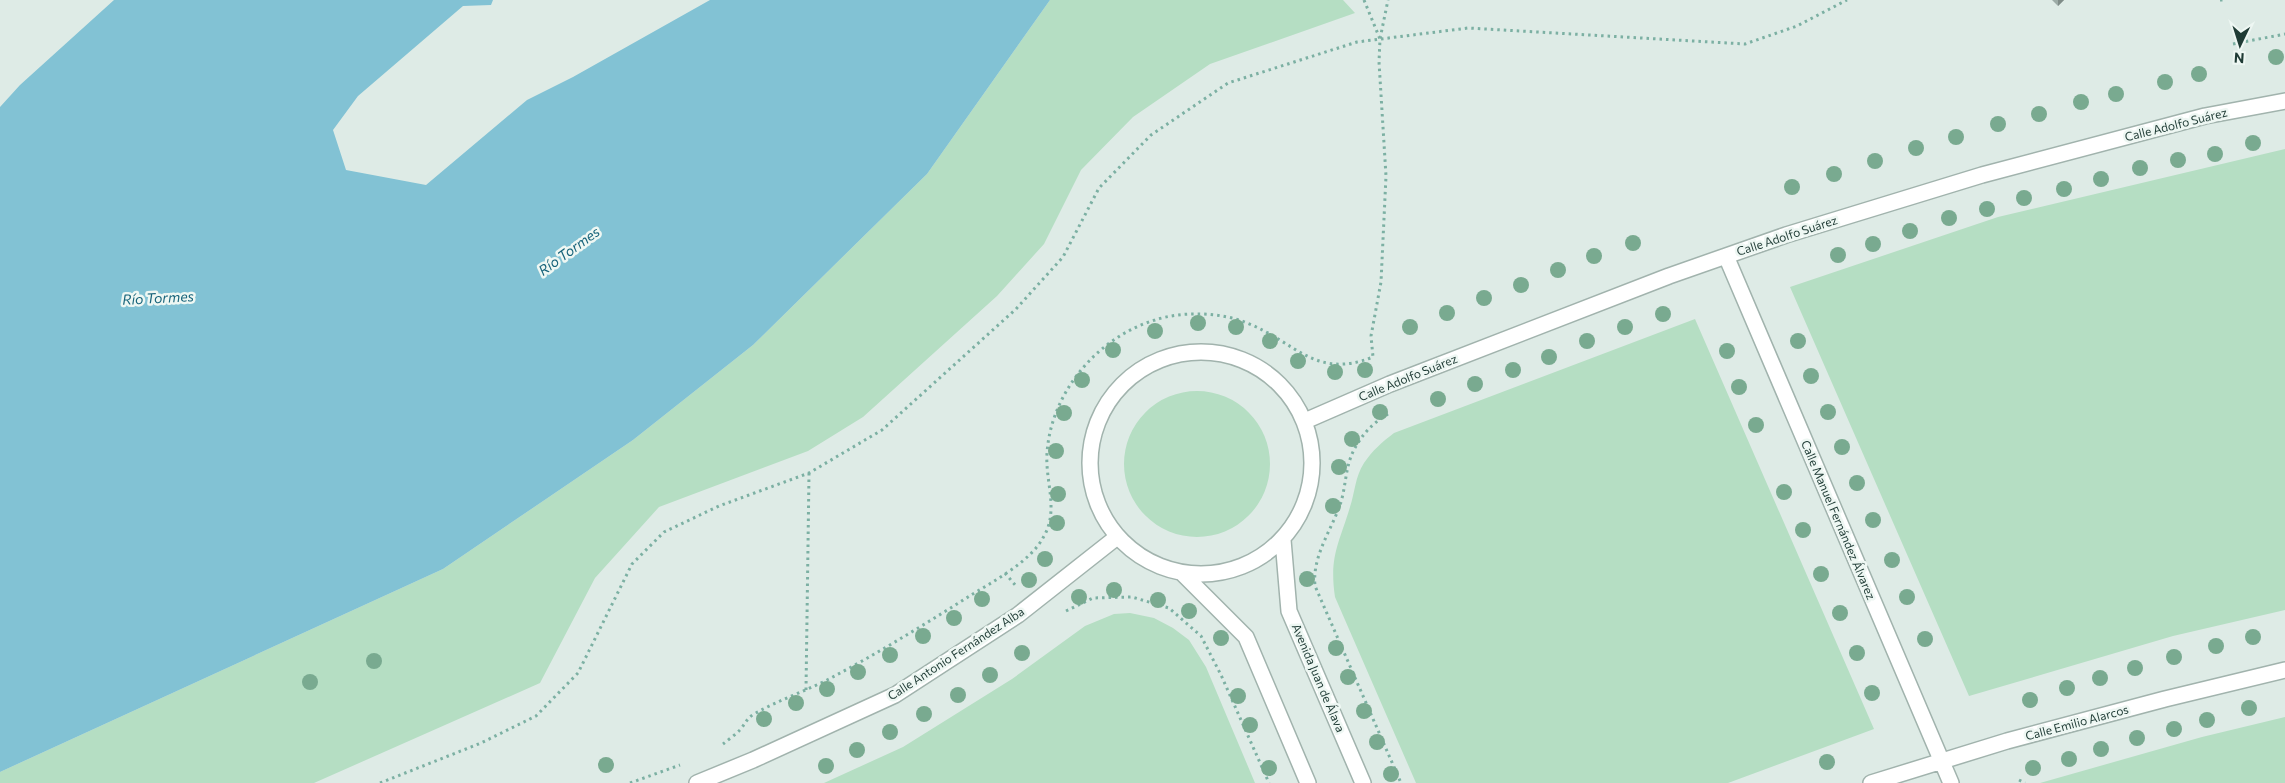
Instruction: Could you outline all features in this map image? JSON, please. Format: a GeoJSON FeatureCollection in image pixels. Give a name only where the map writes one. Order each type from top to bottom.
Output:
{"type":"FeatureCollection","features":[{"type":"Feature","properties":{"kind":"street","name":"Calle Adolfo Suárez"},"geometry":{"type":"LineString","coordinates":[[1305,420],[1390,384],[1668,276],[1786,235],[1982,175],[2205,116],[2285,101]]}},
{"type":"Feature","properties":{"kind":"street","name":"Calle Manuel Fernández Álvarez"},"geometry":{"type":"LineString","coordinates":[[1726,256],[1951,783]]}},
{"type":"Feature","properties":{"kind":"street"},"geometry":{"type":"LineString","coordinates":[[1204,350],[1246,360],[1282,384],[1305,420],[1313,452],[1312,484],[1301,514],[1283,540],[1237,570],[1184,574],[1146,562],[1116,537],[1094,500],[1088,458],[1098,415],[1124,380],[1161,358],[1204,350]]}},
{"type":"Feature","properties":{"kind":"street","name":"Calle Antonio Fernández Alba"},"geometry":{"type":"LineString","coordinates":[[699,783],[896,695],[1032,604],[1116,537]]}},
{"type":"Feature","properties":{"kind":"street","name":"Avenida Juan de Álava"},"geometry":{"type":"LineString","coordinates":[[1283,540],[1290,611],[1364,783]]}},
{"type":"Feature","properties":{"kind":"street"},"geometry":{"type":"LineString","coordinates":[[1184,574],[1246,637],[1308,783]]}},
{"type":"Feature","properties":{"kind":"street","name":"Calle Emilio Alarcos"},"geometry":{"type":"LineString","coordinates":[[1871,783],[1941,760],[2165,698],[2285,670]]}},
{"type":"Feature","properties":{"kind":"path"},"geometry":{"type":"LineString","coordinates":[[1364,0],[1380,40]]}},
{"type":"Feature","properties":{"kind":"path"},"geometry":{"type":"LineString","coordinates":[[1373,357],[1371,336],[1381,282],[1386,176],[1379,62],[1380,40],[1388,0]]}},
{"type":"Feature","properties":{"kind":"path"},"geometry":{"type":"LineString","coordinates":[[380,783],[481,743],[536,716],[578,673],[632,564],[664,532],[719,506],[809,472],[882,430],[1016,309],[1062,257],[1098,188],[1151,135],[1228,83],[1357,42],[1468,28],[1745,44],[1797,26],[1847,0]]}},
{"type":"Feature","properties":{"kind":"path"},"geometry":{"type":"LineString","coordinates":[[2220,0],[2226,0]]}},
{"type":"Feature","properties":{"kind":"path"},"geometry":{"type":"LineString","coordinates":[[2234,44],[2285,34]]}},
{"type":"Feature","properties":{"kind":"path"},"geometry":{"type":"LineString","coordinates":[[722,745],[753,714],[806,690],[885,648],[1005,573],[1025,558],[1044,537],[1050,519],[1051,497],[1047,474],[1047,452],[1059,403],[1081,370],[1104,347],[1128,330],[1157,319],[1189,315],[1216,316],[1246,322],[1318,361],[1354,365],[1373,357]]}},
{"type":"Feature","properties":{"kind":"path"},"geometry":{"type":"LineString","coordinates":[[1373,357],[1382,362],[1390,384],[1395,400],[1392,411],[1371,425],[1357,444],[1346,470],[1342,500],[1318,557],[1314,573],[1315,586],[1401,783]]}},
{"type":"Feature","properties":{"kind":"path"},"geometry":{"type":"LineString","coordinates":[[806,690],[809,472]]}},
{"type":"Feature","properties":{"kind":"path"},"geometry":{"type":"LineString","coordinates":[[1005,573],[1045,621],[1093,598],[1132,597],[1170,608],[1201,636],[1221,675],[1269,783]]}},
{"type":"Feature","properties":{"kind":"path"},"geometry":{"type":"LineString","coordinates":[[630,783],[694,760],[699,783]]}},
{"type":"Feature","properties":{"kind":"path"},"geometry":{"type":"LineString","coordinates":[[2019,780],[2025,783]]}},
{"type":"Feature","properties":{"kind":"green space"},"geometry":{"type":"Polygon","coordinates":[[[1050,0],[1343,0],[1355,13],[1210,64],[1133,117],[1081,170],[1044,244],[997,296],[863,417],[808,451],[659,507],[595,578],[540,683],[314,783],[0,783],[0,772],[443,569],[633,440],[753,345],[927,174],[1050,0]]]}},
{"type":"Feature","properties":{"kind":"green space"},"geometry":{"type":"Polygon","coordinates":[[[2285,149],[2285,610],[2173,636],[1969,696],[1790,287],[1998,217],[2285,149]]]}},
{"type":"Feature","properties":{"kind":"green space"},"geometry":{"type":"Polygon","coordinates":[[[1695,319],[1874,729],[1728,783],[1416,783],[1335,597],[1333,571],[1336,550],[1357,479],[1364,463],[1394,433],[1695,319]]]}},
{"type":"Feature","properties":{"kind":"green space"},"geometry":{"type":"Polygon","coordinates":[[[1197,391],[1225,396],[1249,412],[1265,436],[1270,464],[1265,492],[1249,516],[1225,532],[1197,537],[1169,532],[1145,516],[1129,492],[1124,464],[1129,436],[1145,412],[1169,396],[1197,391]]]}},
{"type":"Feature","properties":{"kind":"green space"},"geometry":{"type":"Polygon","coordinates":[[[1130,613],[1154,618],[1173,628],[1189,640],[1206,667],[1255,783],[824,783],[903,747],[1012,679],[1085,626],[1114,614],[1130,613]]]}},
{"type":"Feature","properties":{"kind":"green space"},"geometry":{"type":"Polygon","coordinates":[[[2285,717],[2285,783],[2040,783],[2202,737],[2285,717]]]}},
{"type":"Feature","properties":{"kind":"water","name":"Río Tormes"},"geometry":{"type":"Polygon","coordinates":[[[114,0],[493,0],[491,5],[463,6],[358,96],[333,130],[346,170],[426,185],[527,100],[573,77],[710,0],[1050,0],[927,174],[753,345],[633,440],[443,569],[0,772],[0,107],[20,85],[114,0]]]}}]}
